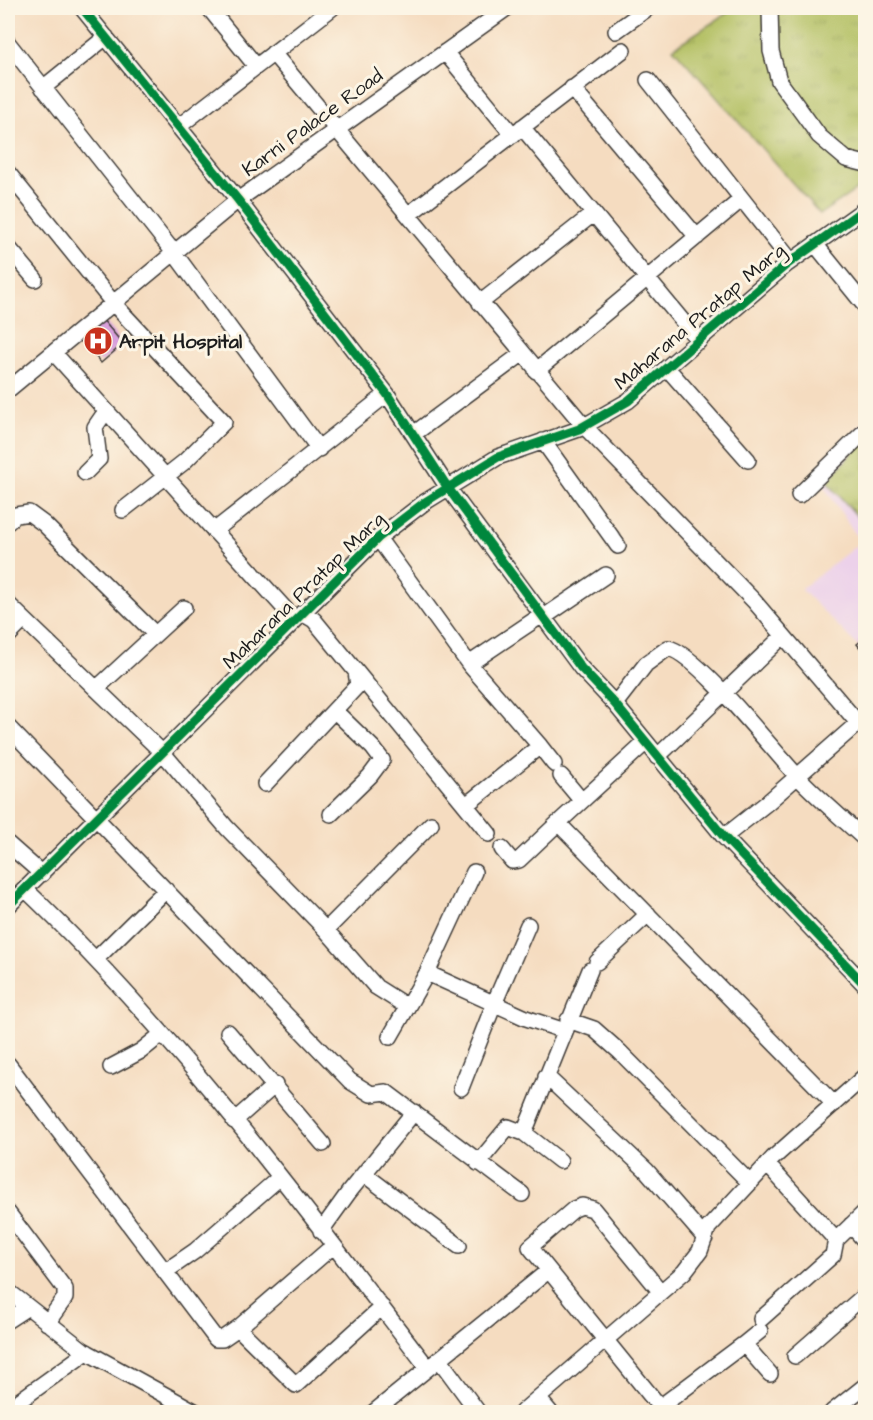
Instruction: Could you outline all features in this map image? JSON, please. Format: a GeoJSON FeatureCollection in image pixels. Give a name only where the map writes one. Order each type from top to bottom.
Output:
{"type":"FeatureCollection","features":[{"type":"Feature","properties":{"kind":"street"},"geometry":{"type":"LineString","coordinates":[[82,8],[238,200],[387,394],[448,488],[581,668],[615,704],[724,837],[866,986]]}},
{"type":"Feature","properties":{"kind":"street"},"geometry":{"type":"LineString","coordinates":[[209,8],[256,66]]}},
{"type":"Feature","properties":{"kind":"street"},"geometry":{"type":"LineString","coordinates":[[178,127],[273,53],[313,13],[332,8]]}},
{"type":"Feature","properties":{"kind":"street","name":"Karni Palace Road"},"geometry":{"type":"LineString","coordinates":[[8,390],[238,200],[507,8]]}},
{"type":"Feature","properties":{"kind":"street"},"geometry":{"type":"LineString","coordinates":[[616,31],[648,8]]}},
{"type":"Feature","properties":{"kind":"street"},"geometry":{"type":"LineString","coordinates":[[770,8],[771,51],[779,81],[819,136],[846,159],[866,164]]}},
{"type":"Feature","properties":{"kind":"street"},"geometry":{"type":"LineString","coordinates":[[43,88],[106,37]]}},
{"type":"Feature","properties":{"kind":"street"},"geometry":{"type":"LineString","coordinates":[[8,43],[175,254],[320,449]]}},
{"type":"Feature","properties":{"kind":"street"},"geometry":{"type":"LineString","coordinates":[[408,215],[623,51]]}},
{"type":"Feature","properties":{"kind":"street"},"geometry":{"type":"LineString","coordinates":[[445,52],[593,214],[699,341]]}},
{"type":"Feature","properties":{"kind":"street"},"geometry":{"type":"LineString","coordinates":[[273,53],[536,371],[584,426],[753,601],[862,728],[724,837]]}},
{"type":"Feature","properties":{"kind":"street"},"geometry":{"type":"LineString","coordinates":[[648,80],[791,261]]}},
{"type":"Feature","properties":{"kind":"street"},"geometry":{"type":"LineString","coordinates":[[572,88],[697,237]]}},
{"type":"Feature","properties":{"kind":"street"},"geometry":{"type":"LineString","coordinates":[[8,173],[114,304],[224,422],[184,462],[123,510]]}},
{"type":"Feature","properties":{"kind":"street"},"geometry":{"type":"LineString","coordinates":[[536,371],[742,199]]}},
{"type":"Feature","properties":{"kind":"street","name":"Maharana Pratap Marg"},"geometry":{"type":"LineString","coordinates":[[8,906],[378,538],[448,488],[498,457],[584,426],[628,401],[791,261],[866,208]]}},
{"type":"Feature","properties":{"kind":"street"},"geometry":{"type":"LineString","coordinates":[[480,303],[593,214]]}},
{"type":"Feature","properties":{"kind":"street"},"geometry":{"type":"LineString","coordinates":[[814,244],[866,307]]}},
{"type":"Feature","properties":{"kind":"street"},"geometry":{"type":"LineString","coordinates":[[8,248],[35,279]]}},
{"type":"Feature","properties":{"kind":"street"},"geometry":{"type":"LineString","coordinates":[[54,353],[214,531],[298,616],[314,620],[489,834]]}},
{"type":"Feature","properties":{"kind":"street"},"geometry":{"type":"LineString","coordinates":[[415,434],[523,353]]}},
{"type":"Feature","properties":{"kind":"street"},"geometry":{"type":"LineString","coordinates":[[667,368],[748,460]]}},
{"type":"Feature","properties":{"kind":"street"},"geometry":{"type":"LineString","coordinates":[[214,531],[387,394]]}},
{"type":"Feature","properties":{"kind":"street"},"geometry":{"type":"LineString","coordinates":[[85,473],[99,459],[95,427],[106,411]]}},
{"type":"Feature","properties":{"kind":"street"},"geometry":{"type":"LineString","coordinates":[[799,495],[866,430]]}},
{"type":"Feature","properties":{"kind":"street"},"geometry":{"type":"LineString","coordinates":[[543,441],[618,546]]}},
{"type":"Feature","properties":{"kind":"street"},"geometry":{"type":"LineString","coordinates":[[8,522],[16,515],[29,513],[44,524],[155,634]]}},
{"type":"Feature","properties":{"kind":"street"},"geometry":{"type":"LineString","coordinates":[[378,538],[469,664],[540,746],[581,800]]}},
{"type":"Feature","properties":{"kind":"street"},"geometry":{"type":"LineString","coordinates":[[469,664],[606,575]]}},
{"type":"Feature","properties":{"kind":"street"},"geometry":{"type":"LineString","coordinates":[[8,604],[163,753],[227,828],[326,930],[376,987],[406,1006]]}},
{"type":"Feature","properties":{"kind":"street"},"geometry":{"type":"LineString","coordinates":[[96,689],[184,608]]}},
{"type":"Feature","properties":{"kind":"street"},"geometry":{"type":"LineString","coordinates":[[8,636],[24,620]]}},
{"type":"Feature","properties":{"kind":"street"},"geometry":{"type":"LineString","coordinates":[[657,757],[783,636]]}},
{"type":"Feature","properties":{"kind":"street"},"geometry":{"type":"LineString","coordinates":[[615,704],[646,664],[668,648],[678,650],[724,694],[798,777],[866,840]]}},
{"type":"Feature","properties":{"kind":"street"},"geometry":{"type":"LineString","coordinates":[[265,784],[358,685],[356,672]]}},
{"type":"Feature","properties":{"kind":"street"},"geometry":{"type":"LineString","coordinates":[[331,814],[370,776],[382,760],[373,748],[334,711]]}},
{"type":"Feature","properties":{"kind":"street"},"geometry":{"type":"LineString","coordinates":[[8,727],[350,1081],[371,1094],[386,1092],[522,1194]]}},
{"type":"Feature","properties":{"kind":"street"},"geometry":{"type":"LineString","coordinates":[[502,849],[512,861],[519,860],[645,743]]}},
{"type":"Feature","properties":{"kind":"street"},"geometry":{"type":"LineString","coordinates":[[466,805],[540,746]]}},
{"type":"Feature","properties":{"kind":"street"},"geometry":{"type":"LineString","coordinates":[[558,823],[834,1104]]}},
{"type":"Feature","properties":{"kind":"street"},"geometry":{"type":"LineString","coordinates":[[326,930],[431,824]]}},
{"type":"Feature","properties":{"kind":"street"},"geometry":{"type":"LineString","coordinates":[[8,844],[42,874]]}},
{"type":"Feature","properties":{"kind":"street"},"geometry":{"type":"LineString","coordinates":[[390,1037],[427,973],[474,872]]}},
{"type":"Feature","properties":{"kind":"street"},"geometry":{"type":"LineString","coordinates":[[25,889],[96,959],[162,1034],[382,1307],[478,1413]]}},
{"type":"Feature","properties":{"kind":"street"},"geometry":{"type":"LineString","coordinates":[[96,959],[166,890]]}},
{"type":"Feature","properties":{"kind":"street"},"geometry":{"type":"LineString","coordinates":[[524,1133],[567,1025],[594,966],[648,914]]}},
{"type":"Feature","properties":{"kind":"street"},"geometry":{"type":"LineString","coordinates":[[461,1088],[528,925]]}},
{"type":"Feature","properties":{"kind":"street"},"geometry":{"type":"LineString","coordinates":[[427,973],[526,1018],[594,1029],[620,1052],[750,1183]]}},
{"type":"Feature","properties":{"kind":"street"},"geometry":{"type":"LineString","coordinates":[[228,1032],[323,1144]]}},
{"type":"Feature","properties":{"kind":"street"},"geometry":{"type":"LineString","coordinates":[[111,1067],[141,1051],[162,1034]]}},
{"type":"Feature","properties":{"kind":"street"},"geometry":{"type":"LineString","coordinates":[[8,1064],[78,1153],[141,1243],[166,1271],[216,1339],[222,1339],[238,1328],[333,1246]]}},
{"type":"Feature","properties":{"kind":"street"},"geometry":{"type":"LineString","coordinates":[[522,1413],[684,1272],[700,1251],[708,1228],[767,1164],[866,1075]]}},
{"type":"Feature","properties":{"kind":"street"},"geometry":{"type":"LineString","coordinates":[[546,1076],[646,1170],[705,1238]]}},
{"type":"Feature","properties":{"kind":"street"},"geometry":{"type":"LineString","coordinates":[[234,1121],[275,1085]]}},
{"type":"Feature","properties":{"kind":"street"},"geometry":{"type":"LineString","coordinates":[[321,1230],[414,1112]]}},
{"type":"Feature","properties":{"kind":"street"},"geometry":{"type":"LineString","coordinates":[[478,1163],[508,1127],[524,1133],[560,1161]]}},
{"type":"Feature","properties":{"kind":"street"},"geometry":{"type":"LineString","coordinates":[[767,1164],[836,1240]]}},
{"type":"Feature","properties":{"kind":"street"},"geometry":{"type":"LineString","coordinates":[[364,1174],[459,1246]]}},
{"type":"Feature","properties":{"kind":"street"},"geometry":{"type":"LineString","coordinates":[[166,1271],[195,1251],[279,1178]]}},
{"type":"Feature","properties":{"kind":"street"},"geometry":{"type":"LineString","coordinates":[[660,1291],[594,1209],[582,1206],[574,1209],[530,1247],[662,1410],[744,1344],[760,1325],[833,1255],[836,1240],[866,1211]]}},
{"type":"Feature","properties":{"kind":"street"},"geometry":{"type":"LineString","coordinates":[[8,1213],[65,1289],[65,1298],[47,1323]]}},
{"type":"Feature","properties":{"kind":"street"},"geometry":{"type":"LineString","coordinates":[[851,1225],[866,1242]]}},
{"type":"Feature","properties":{"kind":"street"},"geometry":{"type":"LineString","coordinates":[[374,1413],[548,1271]]}},
{"type":"Feature","properties":{"kind":"street"},"geometry":{"type":"LineString","coordinates":[[8,1291],[87,1352],[174,1407],[196,1413]]}},
{"type":"Feature","properties":{"kind":"street"},"geometry":{"type":"LineString","coordinates":[[795,1356],[866,1294]]}},
{"type":"Feature","properties":{"kind":"street"},"geometry":{"type":"LineString","coordinates":[[8,1320],[28,1307]]}},
{"type":"Feature","properties":{"kind":"street"},"geometry":{"type":"LineString","coordinates":[[238,1328],[296,1385],[382,1307]]}},
{"type":"Feature","properties":{"kind":"street"},"geometry":{"type":"LineString","coordinates":[[744,1344],[770,1374]]}},
{"type":"Feature","properties":{"kind":"street"},"geometry":{"type":"LineString","coordinates":[[8,1409],[87,1352]]}},
{"type":"Feature","properties":{"kind":"street"},"geometry":{"type":"LineString","coordinates":[[832,1413],[866,1385]]}},
{"type":"Feature","properties":{"kind":"street"},"geometry":{"type":"LineString","coordinates":[[539,1399],[550,1413]]}},
{"type":"Feature","properties":{"kind":"shaded area"},"geometry":{"type":"Polygon","coordinates":[[[865,422],[865,653],[801,589],[861,542],[816,475],[865,422]]]}},
{"type":"Feature","properties":{"kind":"green space"},"geometry":{"type":"Polygon","coordinates":[[[735,8],[865,8],[865,184],[820,214],[673,48],[735,8]]]}},
{"type":"Feature","properties":{"kind":"green space"},"geometry":{"type":"Polygon","coordinates":[[[865,438],[865,525],[827,482],[865,438]]]}},
{"type":"Feature","properties":{"kind":"building"},"geometry":{"type":"Polygon","coordinates":[[[102,319],[123,344],[101,363],[80,338],[102,319]]]}},
{"type":"Feature","properties":{"kind":"building"},"geometry":{"type":"Polygon","coordinates":[[[866,637],[866,655],[857,644],[866,637]]]}},
{"type":"Feature","properties":{"kind":"cycle path"},"geometry":{"type":"LineString","coordinates":[[82,8],[238,200],[387,394],[448,488],[581,668],[615,704],[724,837],[866,986]]}},
{"type":"Feature","properties":{"kind":"cycle path"},"geometry":{"type":"LineString","coordinates":[[8,906],[378,538],[425,502],[498,457],[579,429],[628,401],[786,265],[866,208]]}},
{"type":"Feature","properties":{"kind":"place","name":"Arpit Hospital"},"geometry":{"type":"Point","coordinates":[98,341]}}]}
